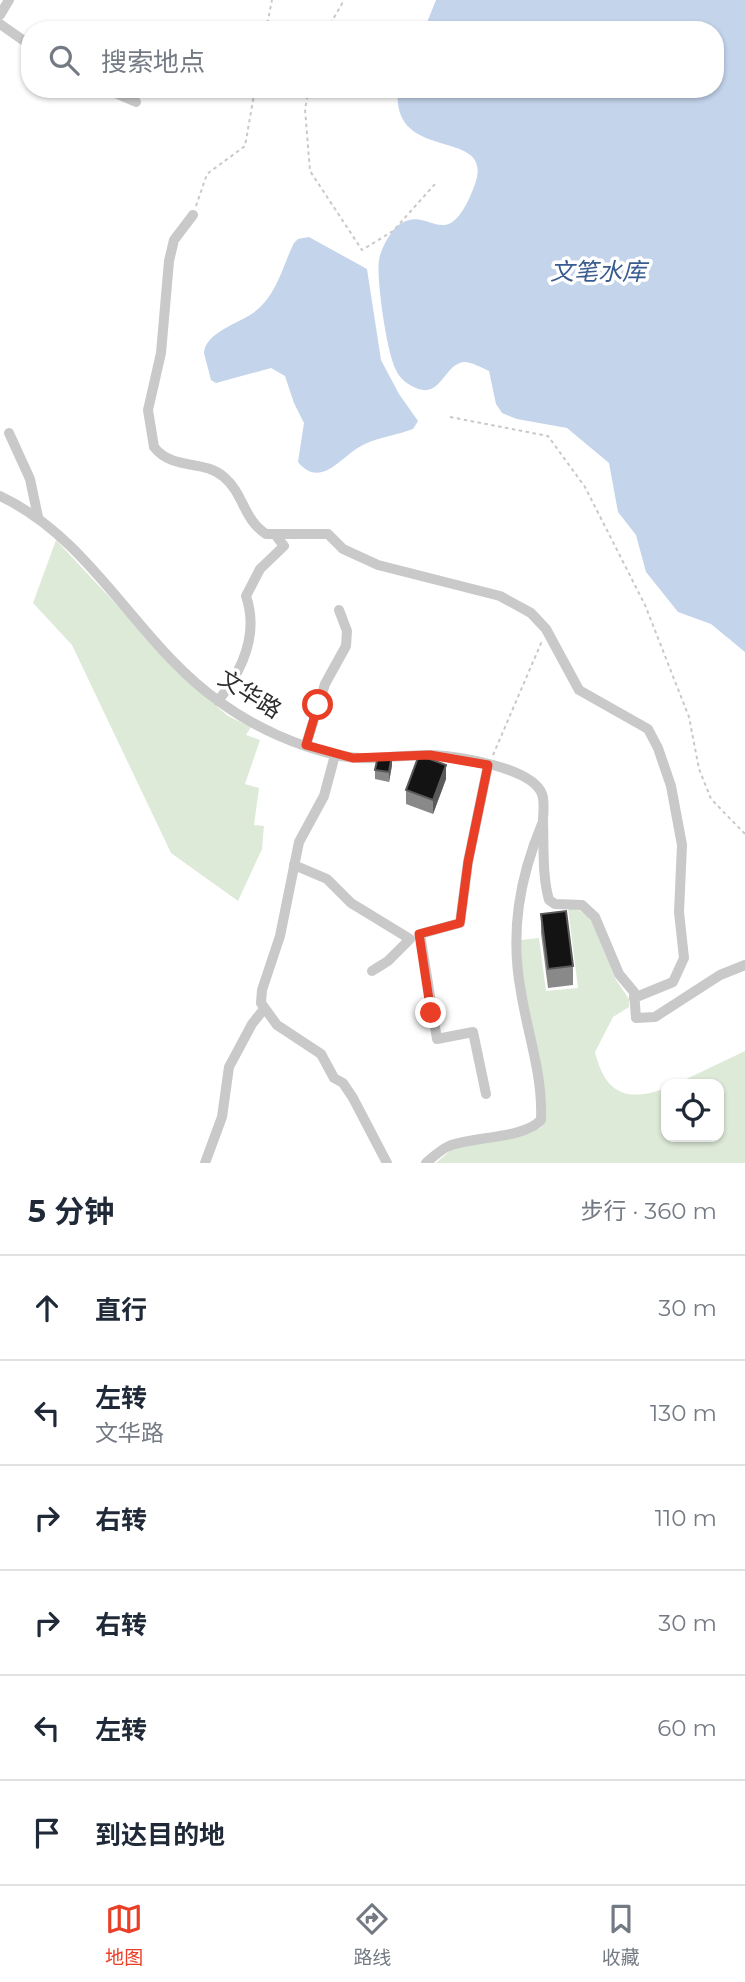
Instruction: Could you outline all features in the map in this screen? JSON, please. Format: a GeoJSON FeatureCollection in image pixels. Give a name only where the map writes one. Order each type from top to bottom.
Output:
{"type":"FeatureCollection","features":[{"type":"Feature","properties":{"kind":"street"},"geometry":{"type":"LineString","coordinates":[[0,15],[9,0]]}},
{"type":"Feature","properties":{"kind":"street"},"geometry":{"type":"LineString","coordinates":[[0,24],[21,39]]}},
{"type":"Feature","properties":{"kind":"street"},"geometry":{"type":"LineString","coordinates":[[127,98],[136,102]]}},
{"type":"Feature","properties":{"kind":"street"},"geometry":{"type":"LineString","coordinates":[[193,215],[171,247],[161,353],[148,402],[151,441],[159,453],[171,461],[213,471],[226,478],[236,491],[249,520],[266,534],[277,537],[328,534],[343,549],[377,565],[500,596],[537,617],[579,690],[648,729],[671,786],[683,856],[679,912],[684,958],[673,982],[634,998]]}},
{"type":"Feature","properties":{"kind":"street"},"geometry":{"type":"LineString","coordinates":[[9,433],[30,479],[38,517]]}},
{"type":"Feature","properties":{"kind":"street","name":"文华路"},"geometry":{"type":"LineString","coordinates":[[0,496],[38,517],[66,541],[178,664],[218,701],[262,727],[335,755],[366,759],[430,755],[519,773],[533,782],[542,795],[543,820]]}},
{"type":"Feature","properties":{"kind":"street"},"geometry":{"type":"LineString","coordinates":[[218,701],[239,675],[253,621],[246,596],[260,569],[284,546],[277,537]]}},
{"type":"Feature","properties":{"kind":"street"},"geometry":{"type":"LineString","coordinates":[[306,745],[325,684],[346,646],[347,631],[339,610]]}},
{"type":"Feature","properties":{"kind":"street"},"geometry":{"type":"LineString","coordinates":[[335,755],[324,796],[301,835],[280,936],[261,993],[264,1009],[277,1025],[321,1054],[334,1078],[343,1083],[354,1098],[387,1163]]}},
{"type":"Feature","properties":{"kind":"street"},"geometry":{"type":"LineString","coordinates":[[486,1094],[473,1032],[437,1039],[419,934],[460,923],[468,862],[488,765]]}},
{"type":"Feature","properties":{"kind":"street"},"geometry":{"type":"LineString","coordinates":[[543,820],[545,884],[550,900],[588,909],[600,928],[619,974],[632,989],[636,1018],[649,1019],[720,975],[745,965]]}},
{"type":"Feature","properties":{"kind":"street"},"geometry":{"type":"LineString","coordinates":[[426,1163],[450,1146],[520,1130],[536,1125],[541,1120],[539,1070],[520,991],[515,938],[526,862],[543,820]]}},
{"type":"Feature","properties":{"kind":"street"},"geometry":{"type":"LineString","coordinates":[[294,865],[327,879],[351,904],[410,939],[388,961],[372,971]]}},
{"type":"Feature","properties":{"kind":"street"},"geometry":{"type":"LineString","coordinates":[[205,1163],[222,1117],[229,1067],[252,1024],[264,1009]]}},
{"type":"Feature","properties":{"kind":"path"},"geometry":{"type":"LineString","coordinates":[[268,21],[272,0]]}},
{"type":"Feature","properties":{"kind":"path"},"geometry":{"type":"LineString","coordinates":[[332,21],[344,0]]}},
{"type":"Feature","properties":{"kind":"path"},"geometry":{"type":"LineString","coordinates":[[193,215],[207,174],[245,146],[253,98]]}},
{"type":"Feature","properties":{"kind":"path"},"geometry":{"type":"LineString","coordinates":[[307,98],[305,109],[310,171],[362,250],[393,231],[435,184]]}},
{"type":"Feature","properties":{"kind":"path"},"geometry":{"type":"LineString","coordinates":[[450,417],[548,436],[585,487],[645,605],[689,717],[699,769],[711,799],[745,834]]}},
{"type":"Feature","properties":{"kind":"path"},"geometry":{"type":"LineString","coordinates":[[488,765],[546,629]]}},
{"type":"Feature","properties":{"kind":"green space"},"geometry":{"type":"Polygon","coordinates":[[[56,540],[189,682],[228,716],[251,727],[246,735],[260,740],[245,784],[259,788],[254,825],[264,826],[262,849],[238,901],[171,853],[72,645],[33,603],[56,540]]]}},
{"type":"Feature","properties":{"kind":"green space"},"geometry":{"type":"Polygon","coordinates":[[[568,908],[579,910],[591,919],[615,978],[629,999],[629,1007],[613,1017],[595,1052],[605,1077],[619,1091],[629,1094],[661,1089],[661,1142],[724,1142],[724,1079],[686,1079],[745,1051],[745,1163],[436,1163],[452,1149],[541,1128],[546,1103],[522,980],[521,940],[539,938],[546,991],[578,988],[568,908]]]}},
{"type":"Feature","properties":{"kind":"water","name":"文笔水库"},"geometry":{"type":"Polygon","coordinates":[[[436,0],[745,0],[745,652],[711,624],[678,612],[646,572],[636,535],[618,512],[609,463],[567,428],[517,419],[502,413],[496,404],[489,371],[470,363],[457,364],[431,389],[416,388],[402,379],[389,349],[378,269],[380,255],[396,227],[408,220],[418,219],[445,225],[454,221],[464,209],[474,187],[478,168],[472,156],[425,138],[410,128],[400,113],[399,98],[724,98],[724,21],[428,21],[436,0]]]}},
{"type":"Feature","properties":{"kind":"water"},"geometry":{"type":"Polygon","coordinates":[[[309,237],[367,269],[381,360],[399,394],[418,421],[413,429],[365,444],[332,467],[316,473],[307,470],[298,462],[304,423],[285,376],[271,368],[216,383],[211,380],[204,353],[216,334],[261,306],[278,281],[294,243],[298,239],[309,237]]]}},
{"type":"Feature","properties":{"kind":"building"},"geometry":{"type":"Polygon","coordinates":[[[392,755],[389,772],[375,770],[378,756],[392,755]]]}},
{"type":"Feature","properties":{"kind":"building"},"geometry":{"type":"Polygon","coordinates":[[[419,755],[446,765],[433,800],[406,790],[419,755]]]}},
{"type":"Feature","properties":{"kind":"building"},"geometry":{"type":"Polygon","coordinates":[[[566,911],[573,966],[548,969],[541,914],[566,911]]]}},
{"type":"Feature","properties":{"kind":"route"},"geometry":{"type":"LineString","coordinates":[[318,705],[306,745],[353,758],[430,755],[488,765],[468,862],[460,923],[419,934],[431,1013]]}}]}
